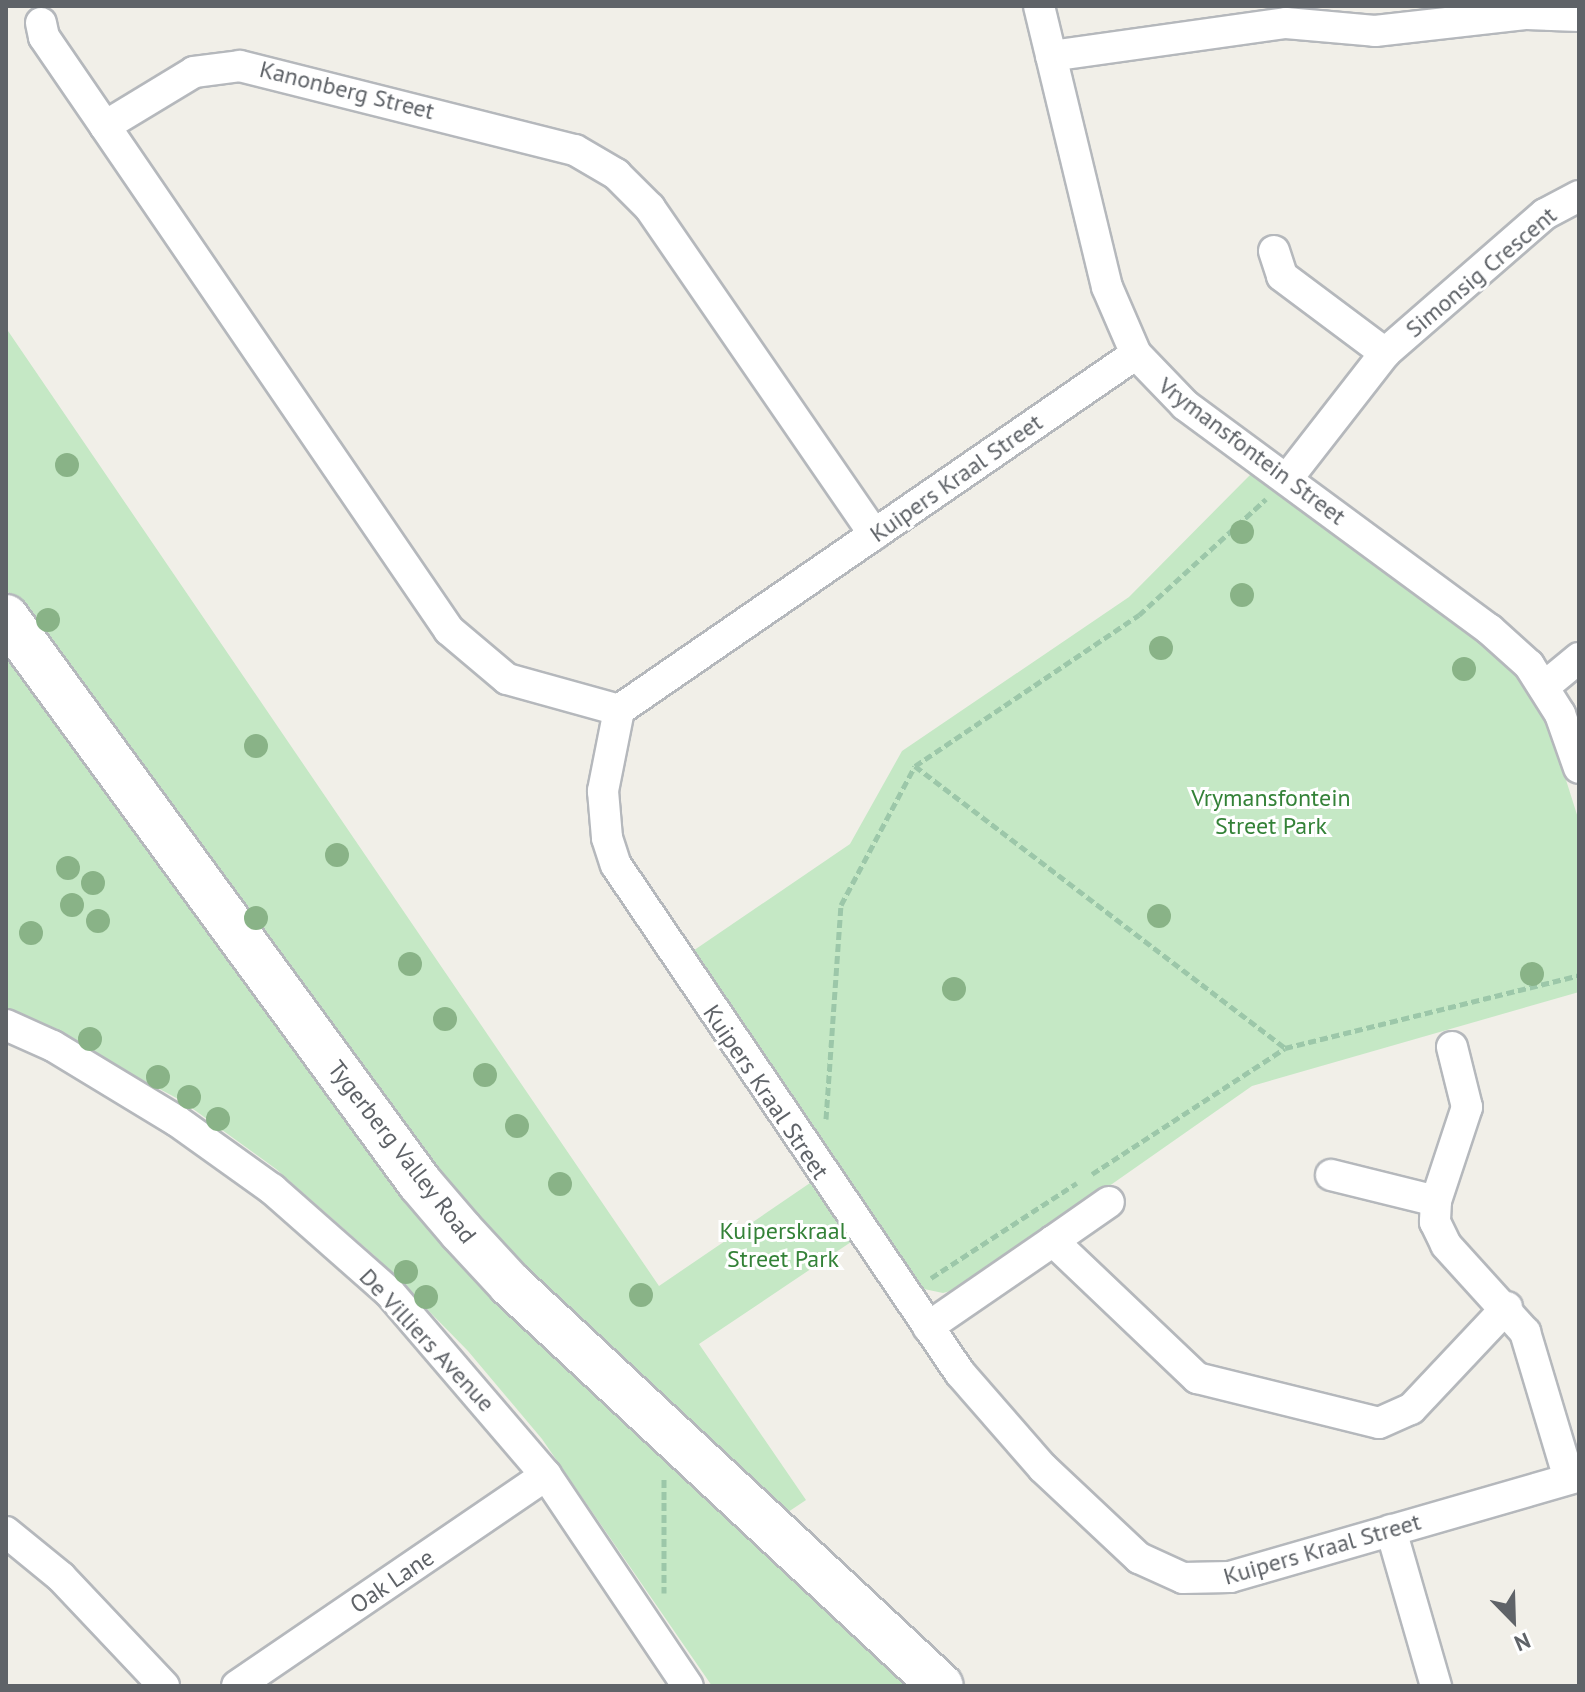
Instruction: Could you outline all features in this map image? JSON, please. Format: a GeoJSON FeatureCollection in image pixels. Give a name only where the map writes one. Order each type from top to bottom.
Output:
{"type":"FeatureCollection","features":[{"type":"Feature","properties":{"kind":"main road","name":"Tygerberg Valley Road"},"geometry":{"type":"LineString","coordinates":[[6,617],[420,1183],[510,1284],[941,1686]]}},
{"type":"Feature","properties":{"kind":"street","name":"Vrymansfontein Street"},"geometry":{"type":"LineString","coordinates":[[1039,6],[1107,287],[1136,354],[1185,405],[1489,629],[1545,686],[1579,768]]}},
{"type":"Feature","properties":{"kind":"street"},"geometry":{"type":"LineString","coordinates":[[1051,56],[1286,23],[1375,31],[1527,14],[1579,16]]}},
{"type":"Feature","properties":{"kind":"street"},"geometry":{"type":"LineString","coordinates":[[41,23],[44,37],[449,630],[478,660],[507,679],[619,710]]}},
{"type":"Feature","properties":{"kind":"street","name":"Kanonberg Street"},"geometry":{"type":"LineString","coordinates":[[105,126],[194,72],[240,66],[552,141],[596,161],[650,208],[874,534]]}},
{"type":"Feature","properties":{"kind":"street","name":"Simonsig Crescent"},"geometry":{"type":"LineString","coordinates":[[1287,479],[1385,353],[1545,214],[1579,196]]}},
{"type":"Feature","properties":{"kind":"street","name":"Simonsig Crescent"},"geometry":{"type":"LineString","coordinates":[[1274,251],[1282,276],[1385,353]]}},
{"type":"Feature","properties":{"kind":"street","name":"Kuipers Kraal Street"},"geometry":{"type":"LineString","coordinates":[[1136,354],[619,710],[603,791],[607,838],[616,865],[822,1174],[960,1373],[1043,1468],[1152,1567],[1183,1578],[1215,1579],[1574,1478]]}},
{"type":"Feature","properties":{"kind":"street"},"geometry":{"type":"LineString","coordinates":[[1545,686],[1579,658]]}},
{"type":"Feature","properties":{"kind":"street","name":"De Villiers Avenue"},"geometry":{"type":"LineString","coordinates":[[6,1025],[53,1046],[177,1121],[272,1189],[389,1292],[546,1475],[688,1686]]}},
{"type":"Feature","properties":{"kind":"street"},"geometry":{"type":"LineString","coordinates":[[1452,1047],[1467,1107],[1436,1201],[1441,1239],[1507,1307],[1531,1345],[1574,1478]]}},
{"type":"Feature","properties":{"kind":"street"},"geometry":{"type":"LineString","coordinates":[[1331,1175],[1436,1201]]}},
{"type":"Feature","properties":{"kind":"street"},"geometry":{"type":"LineString","coordinates":[[928,1327],[1109,1202]]}},
{"type":"Feature","properties":{"kind":"street"},"geometry":{"type":"LineString","coordinates":[[1053,1241],[1197,1378],[1366,1422],[1392,1420],[1411,1409],[1507,1307]]}},
{"type":"Feature","properties":{"kind":"street","name":"Oak Lane"},"geometry":{"type":"LineString","coordinates":[[237,1686],[546,1475]]}},
{"type":"Feature","properties":{"kind":"street"},"geometry":{"type":"LineString","coordinates":[[1391,1530],[1436,1686]]}},
{"type":"Feature","properties":{"kind":"street"},"geometry":{"type":"LineString","coordinates":[[6,1532],[61,1577],[164,1686]]}},
{"type":"Feature","properties":{"kind":"path"},"geometry":{"type":"LineString","coordinates":[[822,1174],[841,905],[915,766],[1139,615],[1287,479]]}},
{"type":"Feature","properties":{"kind":"path"},"geometry":{"type":"LineString","coordinates":[[915,766],[1285,1048]]}},
{"type":"Feature","properties":{"kind":"path"},"geometry":{"type":"LineString","coordinates":[[906,1295],[1285,1048],[1579,975]]}},
{"type":"Feature","properties":{"kind":"path"},"geometry":{"type":"LineString","coordinates":[[663,1427],[664,1652]]}},
{"type":"Feature","properties":{"kind":"green space","name":"Kuiperskraal Street Park"},"geometry":{"type":"Polygon","coordinates":[[[6,328],[659,1286],[810,1183],[851,1242],[699,1344],[806,1500],[788,1512],[488,1237],[205,864],[6,589],[6,328]]]}},
{"type":"Feature","properties":{"kind":"green space","name":"Vrymansfontein Street Park"},"geometry":{"type":"Polygon","coordinates":[[[1251,474],[1484,644],[1521,680],[1548,723],[1579,821],[1579,992],[1252,1086],[965,1287],[943,1293],[924,1289],[915,1284],[687,955],[850,844],[902,751],[1129,597],[1251,474]]]}},
{"type":"Feature","properties":{"kind":"green space"},"geometry":{"type":"Polygon","coordinates":[[[6,644],[324,1078],[917,1686],[712,1686],[542,1439],[468,1351],[376,1257],[276,1169],[182,1101],[6,1007],[6,644]]]}}]}
